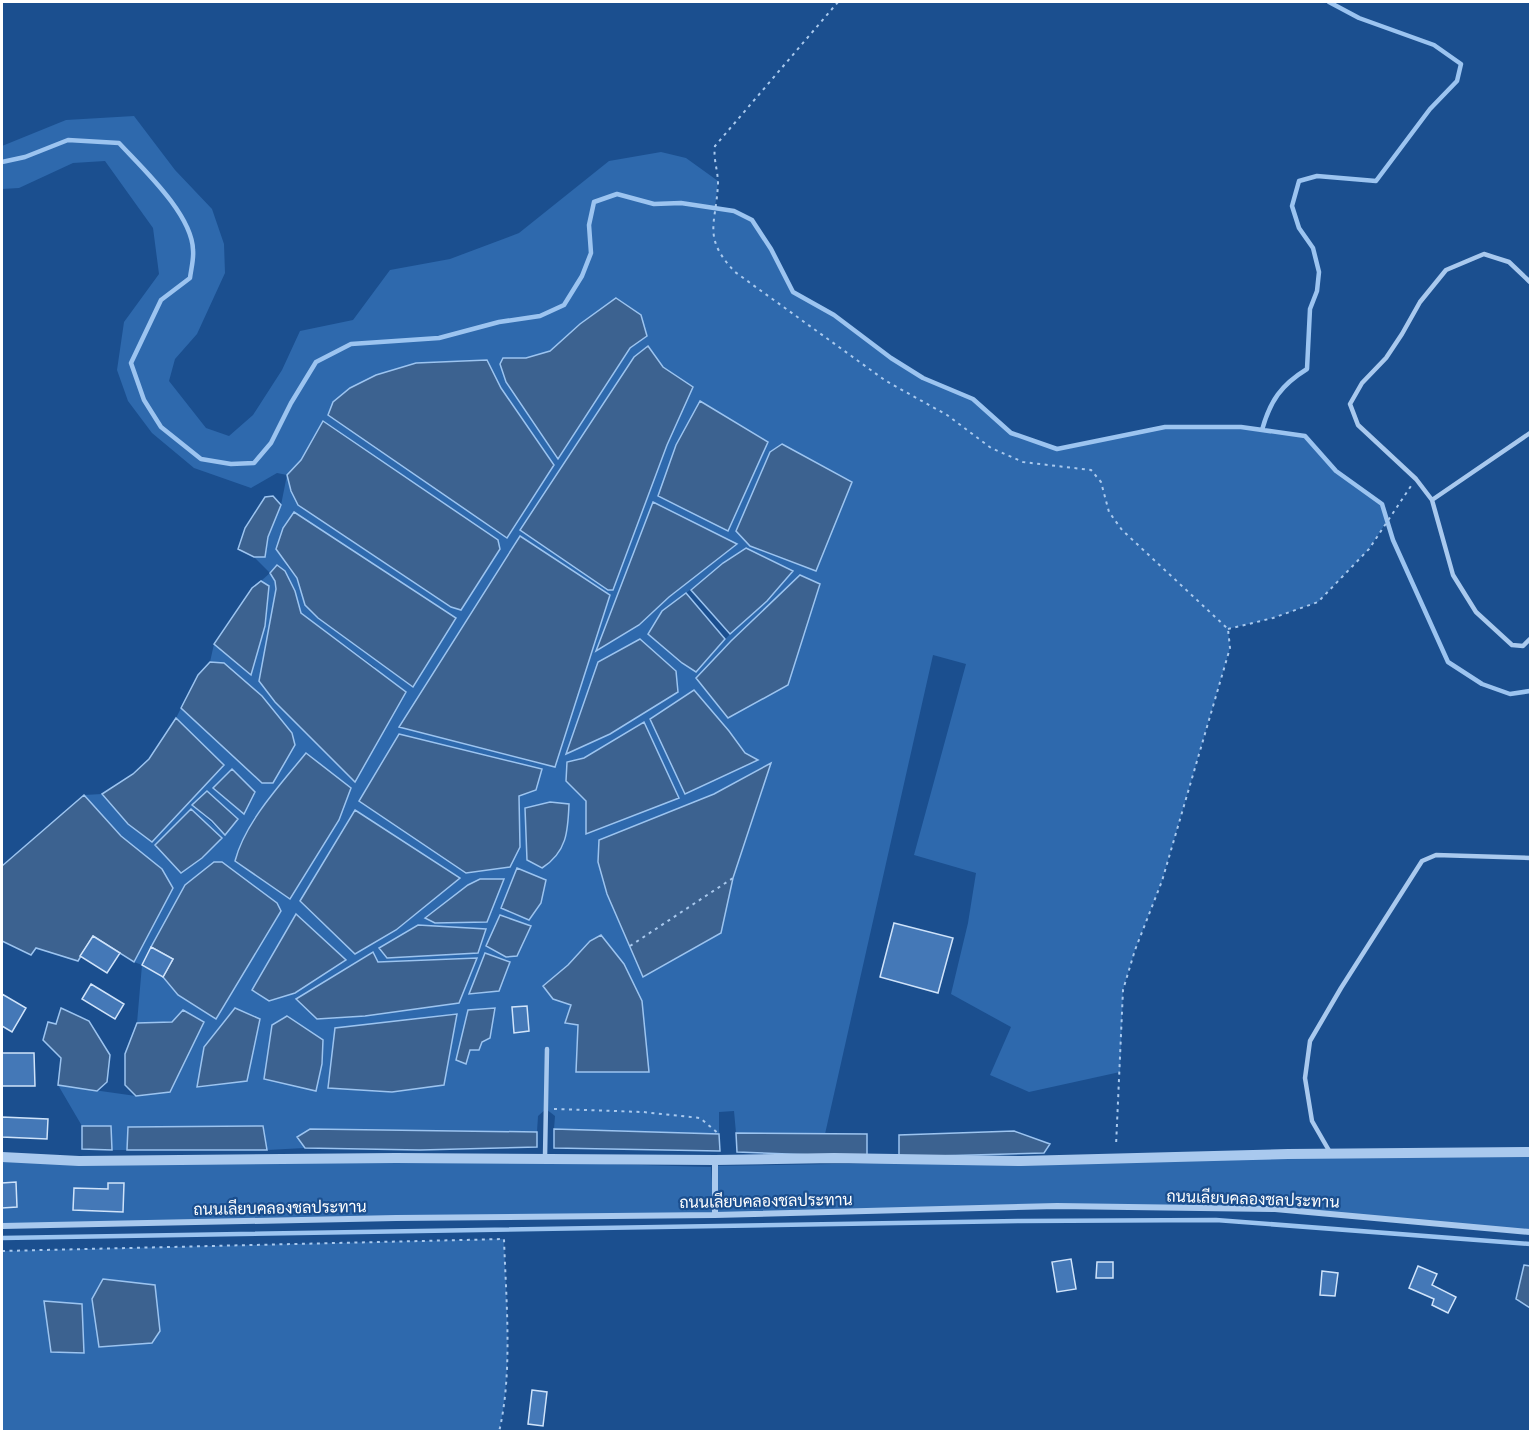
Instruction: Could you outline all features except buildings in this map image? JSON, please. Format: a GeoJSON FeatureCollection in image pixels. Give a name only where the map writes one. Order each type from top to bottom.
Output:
{"type":"FeatureCollection","features":[{"type":"Feature","properties":{"kind":"street"},"geometry":{"type":"LineString","coordinates":[[2,1157],[79,1161],[373,1158],[715,1160],[845,1158],[1047,1161],[1530,1152]]}},
{"type":"Feature","properties":{"kind":"street"},"geometry":{"type":"LineString","coordinates":[[715,1160],[715,1215]]}},
{"type":"Feature","properties":{"kind":"street","name":"ถนนเลียบคลองชลประทาน"},"geometry":{"type":"LineString","coordinates":[[2,1226],[396,1218],[715,1215],[1057,1206],[1275,1209],[1530,1233]]}},
{"type":"Feature","properties":{"kind":"lane"},"geometry":{"type":"LineString","coordinates":[[1530,282],[1509,262],[1484,254],[1446,270],[1420,302],[1386,358],[1362,383],[1350,404],[1358,425],[1416,479],[1432,500],[1453,575],[1476,612],[1512,645],[1523,646],[1530,639]]}},
{"type":"Feature","properties":{"kind":"lane"},"geometry":{"type":"LineString","coordinates":[[1432,500],[1530,433]]}},
{"type":"Feature","properties":{"kind":"lane"},"geometry":{"type":"LineString","coordinates":[[1331,1154],[1312,1121],[1305,1078],[1310,1041],[1422,861],[1436,855],[1530,858]]}},
{"type":"Feature","properties":{"kind":"lane"},"geometry":{"type":"LineString","coordinates":[[545,1160],[547,1049]]}},
{"type":"Feature","properties":{"kind":"path"},"geometry":{"type":"LineString","coordinates":[[838,2],[715,146],[713,156],[718,182],[712,227],[713,239],[720,256],[735,272],[885,381],[947,415],[991,448],[1023,462],[1091,470],[1101,482],[1109,512],[1122,530],[1228,629],[1230,648],[1162,881],[1135,950],[1123,990],[1116,1158]]}},
{"type":"Feature","properties":{"kind":"path"},"geometry":{"type":"LineString","coordinates":[[1228,629],[1273,618],[1318,602],[1369,549],[1416,479]]}},
{"type":"Feature","properties":{"kind":"path"},"geometry":{"type":"LineString","coordinates":[[630,946],[733,878]]}},
{"type":"Feature","properties":{"kind":"path"},"geometry":{"type":"LineString","coordinates":[[546,1109],[643,1112],[700,1118],[720,1134]]}},
{"type":"Feature","properties":{"kind":"path"},"geometry":{"type":"LineString","coordinates":[[2,1251],[504,1239],[505,1394],[499,1431]]}},
{"type":"Feature","properties":{"kind":"shaded area"},"geometry":{"type":"Polygon","coordinates":[[[134,116],[175,170],[212,209],[224,244],[225,273],[197,334],[175,359],[169,381],[206,428],[229,436],[253,415],[282,370],[300,331],[353,320],[390,270],[450,259],[519,233],[609,161],[661,152],[686,158],[718,181],[715,208],[734,211],[752,220],[771,249],[793,292],[834,315],[891,358],[923,378],[973,399],[1011,433],[1057,449],[1165,427],[1241,427],[1305,436],[1336,471],[1382,504],[1387,521],[1369,549],[1318,602],[1273,618],[1228,629],[1230,648],[1162,881],[1135,950],[1123,990],[1120,1072],[1029,1092],[990,1075],[1011,1027],[951,994],[968,923],[976,873],[914,855],[966,664],[933,655],[825,1134],[736,1133],[734,1111],[719,1112],[719,1134],[554,1129],[555,1116],[546,1109],[538,1116],[537,1132],[310,1129],[297,1137],[305,1148],[267,1150],[263,1126],[128,1127],[127,1150],[112,1150],[111,1126],[82,1126],[58,1085],[136,1096],[172,1022],[137,1023],[142,965],[134,962],[173,888],[162,869],[121,836],[84,795],[102,794],[128,824],[224,765],[176,718],[181,708],[262,783],[224,663],[210,662],[214,644],[251,674],[269,587],[261,581],[270,573],[254,557],[265,557],[268,537],[281,505],[287,475],[277,473],[251,488],[194,468],[152,433],[128,401],[117,370],[124,322],[159,274],[153,228],[105,161],[73,163],[19,188],[2,189],[2,146],[66,120],[134,116]],[[616,298],[580,324],[550,351],[526,358],[503,358],[616,367],[630,348],[647,336],[616,298]],[[648,347],[667,445],[692,388],[663,367],[648,347]],[[487,360],[416,363],[376,375],[350,388],[506,538],[554,465],[501,388],[487,360]],[[324,421],[301,460],[287,475],[298,505],[451,607],[461,610],[324,421]],[[783,444],[770,451],[736,531],[783,444]],[[653,502],[639,625],[669,597],[737,544],[653,502]],[[746,548],[662,611],[648,634],[696,672],[730,634],[767,601],[793,571],[746,548]],[[285,564],[297,578],[305,605],[413,686],[285,564]],[[277,565],[276,589],[259,681],[275,702],[322,748],[375,667],[301,613],[295,591],[285,571],[277,565]],[[800,575],[731,641],[820,584],[800,575]],[[694,690],[650,719],[757,761],[745,754],[729,731],[694,690]],[[399,734],[520,847],[519,796],[399,734]],[[584,758],[567,762],[576,789],[586,801],[587,833],[679,798],[584,758]],[[770,763],[714,794],[599,840],[598,862],[607,894],[643,977],[721,933],[733,878],[770,763]],[[232,769],[213,788],[244,814],[255,792],[232,769]],[[192,805],[225,835],[238,819],[192,805]],[[191,809],[156,845],[181,873],[182,873],[191,809]],[[355,810],[396,930],[460,878],[355,810]],[[185,885],[142,965],[163,977],[178,995],[216,1019],[185,885]],[[418,925],[380,947],[387,958],[477,953],[486,929],[418,925]],[[372,952],[317,1019],[365,1016],[459,1003],[378,962],[372,952]],[[568,965],[543,986],[571,1005],[565,1023],[578,1024],[649,1072],[568,965]]]}},
{"type":"Feature","properties":{"kind":"shaded area"},"geometry":{"type":"Polygon","coordinates":[[[616,298],[641,315],[647,336],[630,348],[558,459],[506,382],[500,364],[503,358],[526,358],[550,351],[580,324],[616,298]]]}},
{"type":"Feature","properties":{"kind":"shaded area"},"geometry":{"type":"Polygon","coordinates":[[[648,346],[663,367],[693,387],[667,445],[613,590],[608,590],[520,530],[634,357],[648,346]]]}},
{"type":"Feature","properties":{"kind":"shaded area"},"geometry":{"type":"Polygon","coordinates":[[[487,360],[501,388],[554,465],[507,538],[328,415],[333,402],[350,388],[376,375],[416,363],[487,360]]]}},
{"type":"Feature","properties":{"kind":"shaded area"},"geometry":{"type":"Polygon","coordinates":[[[700,401],[768,442],[728,531],[658,496],[676,445],[700,401]]]}},
{"type":"Feature","properties":{"kind":"shaded area"},"geometry":{"type":"Polygon","coordinates":[[[323,421],[498,540],[500,549],[461,610],[451,607],[298,505],[287,475],[301,460],[323,421]]]}},
{"type":"Feature","properties":{"kind":"shaded area"},"geometry":{"type":"Polygon","coordinates":[[[782,444],[852,482],[816,571],[750,546],[736,531],[770,452],[782,444]]]}},
{"type":"Feature","properties":{"kind":"shaded area"},"geometry":{"type":"Polygon","coordinates":[[[273,496],[281,505],[268,537],[265,557],[254,557],[238,549],[245,528],[265,497],[273,496]]]}},
{"type":"Feature","properties":{"kind":"shaded area"},"geometry":{"type":"Polygon","coordinates":[[[653,502],[737,544],[669,597],[639,625],[596,651],[653,502]]]}},
{"type":"Feature","properties":{"kind":"shaded area"},"geometry":{"type":"Polygon","coordinates":[[[294,512],[456,618],[413,687],[318,618],[305,605],[297,578],[276,549],[283,528],[294,512]]]}},
{"type":"Feature","properties":{"kind":"shaded area"},"geometry":{"type":"Polygon","coordinates":[[[520,536],[610,595],[555,767],[399,727],[520,536]]]}},
{"type":"Feature","properties":{"kind":"shaded area"},"geometry":{"type":"Polygon","coordinates":[[[746,548],[793,571],[767,601],[730,634],[691,590],[723,563],[746,548]]]}},
{"type":"Feature","properties":{"kind":"shaded area"},"geometry":{"type":"Polygon","coordinates":[[[277,565],[285,571],[295,591],[301,613],[406,692],[355,782],[275,702],[259,681],[276,589],[275,581],[270,573],[277,565]]]}},
{"type":"Feature","properties":{"kind":"shaded area"},"geometry":{"type":"Polygon","coordinates":[[[800,575],[820,584],[788,685],[728,718],[696,678],[800,575]]]}},
{"type":"Feature","properties":{"kind":"shaded area"},"geometry":{"type":"Polygon","coordinates":[[[261,581],[269,586],[265,626],[251,675],[214,644],[252,588],[261,581]]]}},
{"type":"Feature","properties":{"kind":"shaded area"},"geometry":{"type":"Polygon","coordinates":[[[686,593],[725,639],[696,672],[648,634],[662,611],[686,593]]]}},
{"type":"Feature","properties":{"kind":"shaded area"},"geometry":{"type":"Polygon","coordinates":[[[640,639],[676,671],[678,692],[610,734],[566,754],[598,662],[640,639]]]}},
{"type":"Feature","properties":{"kind":"shaded area"},"geometry":{"type":"Polygon","coordinates":[[[210,662],[224,663],[262,696],[292,733],[295,745],[273,783],[262,783],[181,708],[198,675],[210,662]]]}},
{"type":"Feature","properties":{"kind":"shaded area"},"geometry":{"type":"Polygon","coordinates":[[[694,690],[745,753],[758,760],[685,794],[650,719],[694,690]]]}},
{"type":"Feature","properties":{"kind":"shaded area"},"geometry":{"type":"Polygon","coordinates":[[[176,718],[224,765],[152,842],[128,824],[102,794],[133,774],[149,759],[176,718]]]}},
{"type":"Feature","properties":{"kind":"shaded area"},"geometry":{"type":"Polygon","coordinates":[[[644,722],[679,798],[586,834],[586,801],[566,781],[567,762],[584,758],[644,722]]]}},
{"type":"Feature","properties":{"kind":"shaded area"},"geometry":{"type":"Polygon","coordinates":[[[399,734],[542,769],[536,790],[519,796],[520,847],[510,867],[466,873],[359,801],[399,734]]]}},
{"type":"Feature","properties":{"kind":"shaded area"},"geometry":{"type":"Polygon","coordinates":[[[306,753],[351,788],[339,820],[290,899],[235,861],[255,818],[306,753]]]}},
{"type":"Feature","properties":{"kind":"shaded area"},"geometry":{"type":"Polygon","coordinates":[[[771,763],[733,878],[721,933],[643,977],[607,894],[598,862],[599,840],[714,794],[771,763]]]}},
{"type":"Feature","properties":{"kind":"shaded area"},"geometry":{"type":"Polygon","coordinates":[[[232,769],[255,792],[244,814],[213,788],[232,769]]]}},
{"type":"Feature","properties":{"kind":"shaded area"},"geometry":{"type":"Polygon","coordinates":[[[207,791],[238,819],[225,835],[192,805],[207,791]]]}},
{"type":"Feature","properties":{"kind":"shaded area"},"geometry":{"type":"Polygon","coordinates":[[[84,795],[121,836],[162,869],[173,888],[134,962],[93,936],[78,961],[36,948],[31,955],[2,941],[2,866],[84,795]]]}},
{"type":"Feature","properties":{"kind":"shaded area"},"geometry":{"type":"Polygon","coordinates":[[[550,802],[569,804],[567,832],[557,855],[542,868],[527,860],[525,808],[550,802]]]}},
{"type":"Feature","properties":{"kind":"shaded area"},"geometry":{"type":"Polygon","coordinates":[[[191,809],[222,838],[202,858],[181,873],[155,845],[191,809]]]}},
{"type":"Feature","properties":{"kind":"shaded area"},"geometry":{"type":"Polygon","coordinates":[[[355,810],[460,878],[396,930],[355,954],[300,901],[355,810]]]}},
{"type":"Feature","properties":{"kind":"shaded area"},"geometry":{"type":"Polygon","coordinates":[[[214,862],[222,862],[277,903],[281,911],[216,1019],[178,995],[163,977],[173,959],[151,947],[185,885],[214,862]]]}},
{"type":"Feature","properties":{"kind":"shaded area"},"geometry":{"type":"Polygon","coordinates":[[[517,868],[546,880],[541,903],[529,920],[501,908],[517,868]]]}},
{"type":"Feature","properties":{"kind":"shaded area"},"geometry":{"type":"Polygon","coordinates":[[[480,879],[504,879],[487,922],[435,923],[425,918],[468,885],[480,879]]]}},
{"type":"Feature","properties":{"kind":"shaded area"},"geometry":{"type":"Polygon","coordinates":[[[296,914],[346,960],[295,993],[269,1001],[252,990],[296,914]]]}},
{"type":"Feature","properties":{"kind":"shaded area"},"geometry":{"type":"Polygon","coordinates":[[[500,915],[531,926],[517,956],[506,957],[486,946],[500,915]]]}},
{"type":"Feature","properties":{"kind":"shaded area"},"geometry":{"type":"Polygon","coordinates":[[[418,925],[486,929],[478,953],[387,958],[379,948],[418,925]]]}},
{"type":"Feature","properties":{"kind":"shaded area"},"geometry":{"type":"Polygon","coordinates":[[[601,935],[624,964],[642,1001],[649,1072],[576,1072],[578,1025],[565,1023],[571,1005],[553,999],[543,986],[568,965],[590,941],[601,935]]]}},
{"type":"Feature","properties":{"kind":"shaded area"},"geometry":{"type":"Polygon","coordinates":[[[373,952],[378,962],[477,958],[459,1003],[365,1016],[317,1019],[296,999],[373,952]]]}},
{"type":"Feature","properties":{"kind":"shaded area"},"geometry":{"type":"Polygon","coordinates":[[[485,953],[510,962],[499,991],[469,994],[485,953]]]}},
{"type":"Feature","properties":{"kind":"shaded area"},"geometry":{"type":"Polygon","coordinates":[[[61,1008],[89,1021],[110,1055],[107,1082],[97,1091],[58,1085],[61,1058],[43,1040],[48,1022],[56,1024],[61,1008]]]}},
{"type":"Feature","properties":{"kind":"shaded area"},"geometry":{"type":"Polygon","coordinates":[[[235,1008],[260,1019],[247,1081],[197,1087],[204,1047],[235,1008]]]}},
{"type":"Feature","properties":{"kind":"shaded area"},"geometry":{"type":"Polygon","coordinates":[[[495,1008],[490,1038],[482,1042],[479,1050],[470,1050],[466,1064],[456,1060],[468,1010],[495,1008]]]}},
{"type":"Feature","properties":{"kind":"shaded area"},"geometry":{"type":"Polygon","coordinates":[[[183,1010],[204,1022],[170,1092],[136,1096],[125,1085],[125,1054],[137,1023],[172,1022],[183,1010]]]}},
{"type":"Feature","properties":{"kind":"shaded area"},"geometry":{"type":"Polygon","coordinates":[[[457,1014],[444,1085],[392,1092],[328,1088],[335,1028],[457,1014]]]}},
{"type":"Feature","properties":{"kind":"shaded area"},"geometry":{"type":"Polygon","coordinates":[[[287,1016],[323,1040],[322,1064],[316,1091],[264,1079],[272,1025],[287,1016]]]}},
{"type":"Feature","properties":{"kind":"shaded area"},"geometry":{"type":"Polygon","coordinates":[[[82,1126],[111,1126],[112,1150],[82,1149],[82,1126]]]}},
{"type":"Feature","properties":{"kind":"shaded area"},"geometry":{"type":"Polygon","coordinates":[[[263,1126],[267,1150],[127,1150],[128,1127],[263,1126]]]}},
{"type":"Feature","properties":{"kind":"shaded area"},"geometry":{"type":"Polygon","coordinates":[[[310,1129],[537,1132],[537,1147],[420,1150],[305,1148],[297,1137],[310,1129]]]}},
{"type":"Feature","properties":{"kind":"shaded area"},"geometry":{"type":"Polygon","coordinates":[[[554,1129],[719,1134],[720,1151],[554,1148],[554,1129]]]}},
{"type":"Feature","properties":{"kind":"shaded area"},"geometry":{"type":"Polygon","coordinates":[[[1014,1131],[1050,1144],[1044,1153],[899,1157],[899,1135],[1014,1131]]]}},
{"type":"Feature","properties":{"kind":"shaded area"},"geometry":{"type":"Polygon","coordinates":[[[736,1133],[867,1134],[867,1157],[737,1152],[736,1133]]]}},
{"type":"Feature","properties":{"kind":"shaded area"},"geometry":{"type":"Polygon","coordinates":[[[1530,1152],[1530,1232],[1275,1209],[1057,1206],[716,1214],[713,1166],[1530,1152]]]}},
{"type":"Feature","properties":{"kind":"shaded area"},"geometry":{"type":"Polygon","coordinates":[[[2,1157],[536,1162],[711,1167],[714,1214],[2,1226],[2,1157]]]}},
{"type":"Feature","properties":{"kind":"shaded area"},"geometry":{"type":"Polygon","coordinates":[[[504,1239],[507,1361],[499,1431],[2,1431],[2,1251],[504,1239]]]}},
{"type":"Feature","properties":{"kind":"shaded area"},"geometry":{"type":"Polygon","coordinates":[[[1524,1265],[1530,1266],[1530,1308],[1516,1299],[1524,1265]]]}},
{"type":"Feature","properties":{"kind":"shaded area"},"geometry":{"type":"Polygon","coordinates":[[[103,1279],[155,1285],[160,1331],[152,1343],[99,1347],[92,1299],[103,1279]]]}},
{"type":"Feature","properties":{"kind":"shaded area"},"geometry":{"type":"Polygon","coordinates":[[[44,1301],[82,1304],[84,1353],[51,1352],[44,1301]]]}},
{"type":"Feature","properties":{"kind":"waterway"},"geometry":{"type":"LineString","coordinates":[[1262,430],[1269,410],[1283,388],[1307,369],[1310,309],[1317,291],[1319,272],[1313,248],[1299,228],[1292,206],[1299,181],[1317,176],[1376,181],[1430,109],[1457,81],[1461,64],[1434,45],[1359,18],[1329,2]]}},
{"type":"Feature","properties":{"kind":"waterway"},"geometry":{"type":"LineString","coordinates":[[2,162],[25,157],[68,140],[119,143],[175,207],[190,236],[193,253],[190,278],[161,300],[131,363],[144,400],[161,427],[201,459],[231,464],[254,463],[271,443],[291,403],[316,362],[351,344],[439,338],[499,322],[540,316],[564,305],[582,276],[591,253],[589,225],[594,202],[617,194],[654,204],[681,203],[734,211],[752,220],[771,249],[793,292],[834,315],[891,358],[923,378],[973,399],[1011,433],[1057,449],[1165,427],[1241,427],[1305,436],[1336,471],[1382,504],[1393,540],[1448,662],[1482,684],[1510,694],[1530,691]]}},
{"type":"Feature","properties":{"kind":"waterway"},"geometry":{"type":"LineString","coordinates":[[2,1238],[1020,1221],[1216,1220],[1530,1244]]}}]}
